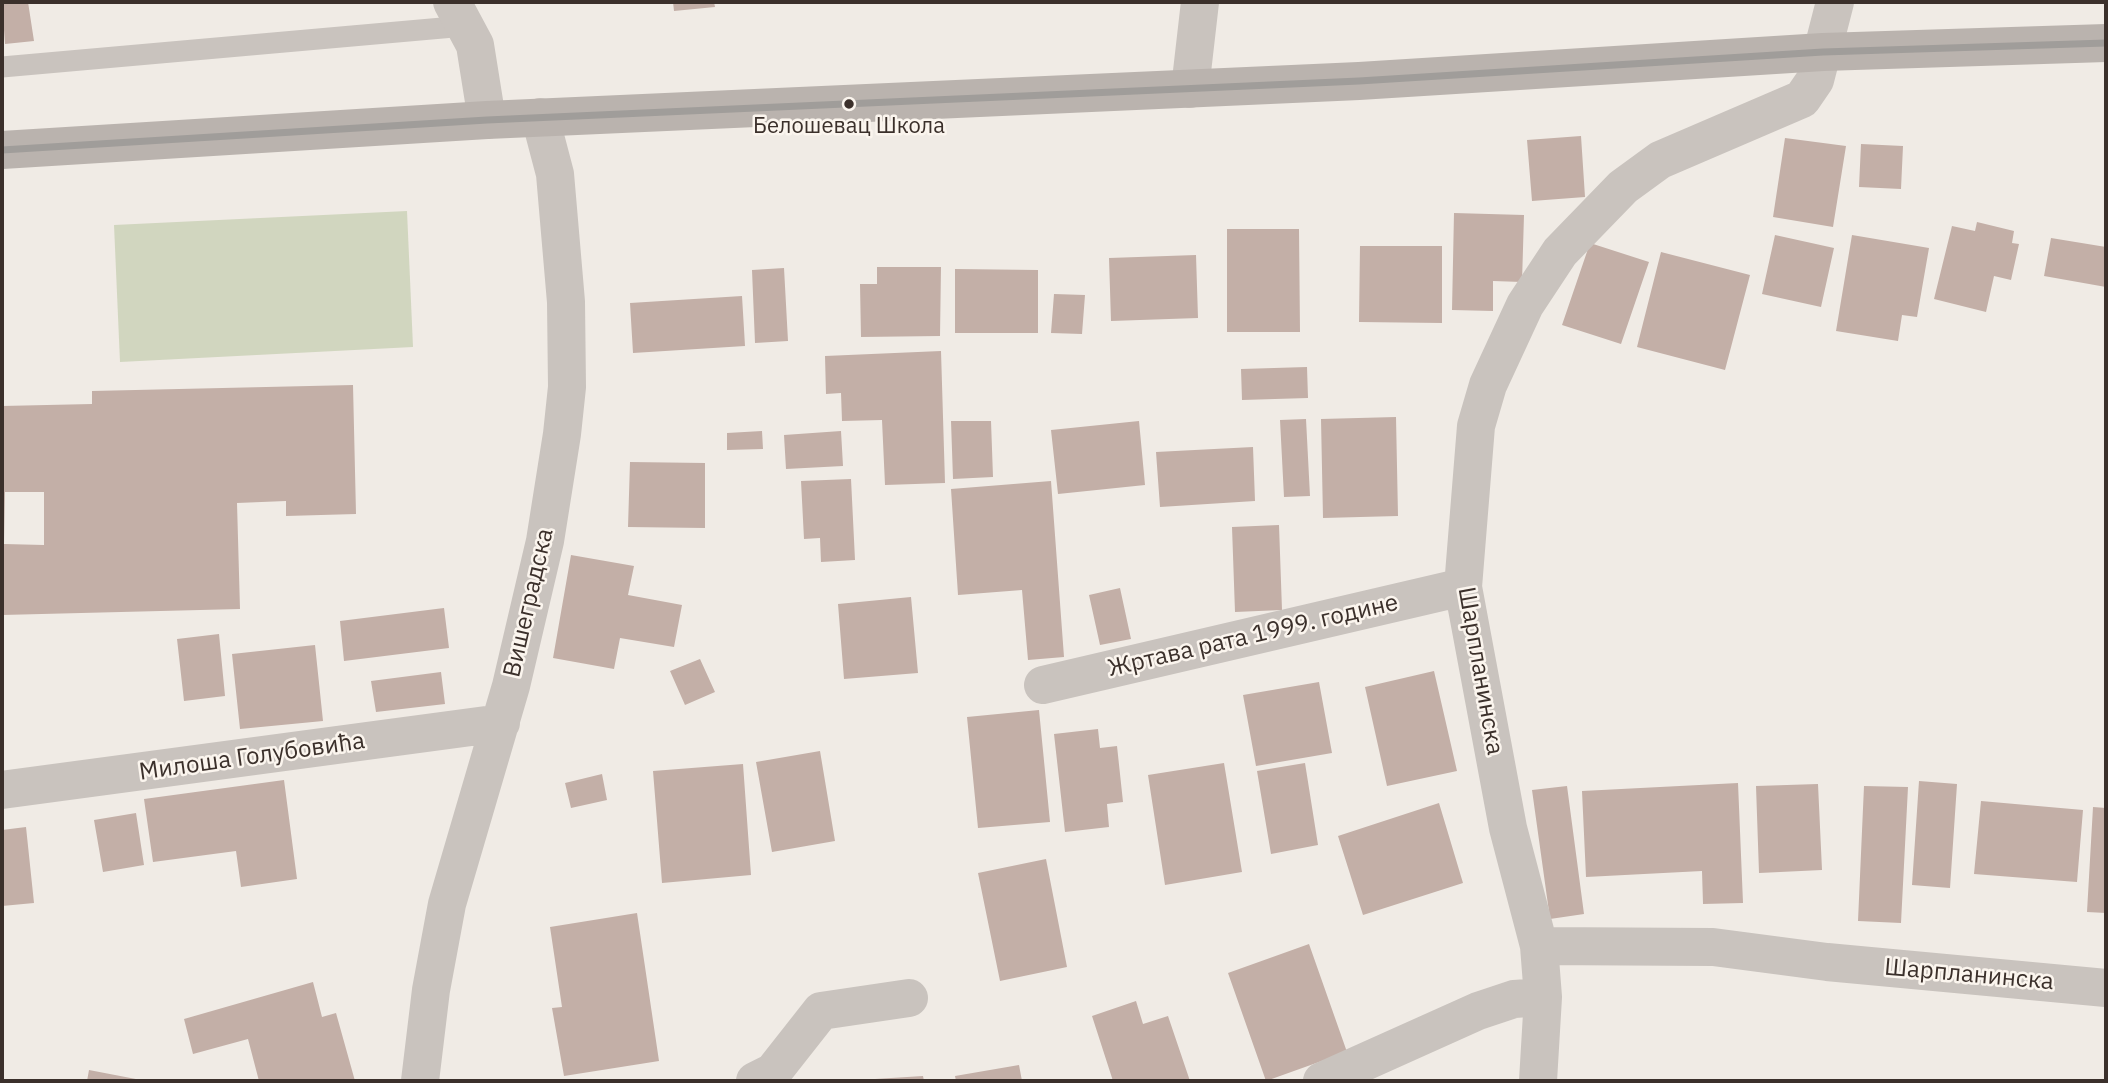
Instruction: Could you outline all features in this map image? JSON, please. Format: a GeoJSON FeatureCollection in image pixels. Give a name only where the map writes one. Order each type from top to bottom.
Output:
{"type":"FeatureCollection","features":[{"type":"Feature","properties":{"kind":"main road"},"geometry":{"type":"LineString","coordinates":[[2,150],[540,117],[1190,89],[1823,52],[2106,43]]}},
{"type":"Feature","properties":{"kind":"street"},"geometry":{"type":"LineString","coordinates":[[1190,89],[1200,2]]}},
{"type":"Feature","properties":{"kind":"street","name":"Шарпланинска"},"geometry":{"type":"LineString","coordinates":[[1538,1081],[1543,998],[1539,946],[1508,828],[1463,587],[1476,426],[1488,385],[1532,294],[1560,253],[1623,187],[1660,160],[1802,99],[1815,80],[1835,2]]}},
{"type":"Feature","properties":{"kind":"street"},"geometry":{"type":"LineString","coordinates":[[458,14],[475,46],[487,120]]}},
{"type":"Feature","properties":{"kind":"street","name":"Вишеградска"},"geometry":{"type":"LineString","coordinates":[[420,1081],[431,990],[447,904],[501,723],[545,541],[567,387],[566,302],[555,174],[540,117]]}},
{"type":"Feature","properties":{"kind":"street","name":"Жртава рата 1999. године"},"geometry":{"type":"LineString","coordinates":[[1043,685],[1463,587]]}},
{"type":"Feature","properties":{"kind":"street","name":"Милоша Голубовића"},"geometry":{"type":"LineString","coordinates":[[2,790],[501,723]]}},
{"type":"Feature","properties":{"kind":"street","name":"Шарпланинска"},"geometry":{"type":"LineString","coordinates":[[1539,946],[1713,947],[1827,962],[2106,988]]}},
{"type":"Feature","properties":{"kind":"street"},"geometry":{"type":"LineString","coordinates":[[755,1081],[773,1072],[821,1011],[909,998]]}},
{"type":"Feature","properties":{"kind":"street"},"geometry":{"type":"LineString","coordinates":[[1322,1081],[1478,1011],[1514,999],[1543,998]]}},
{"type":"Feature","properties":{"kind":"lane"},"geometry":{"type":"LineString","coordinates":[[2,67],[458,14]]}},
{"type":"Feature","properties":{"kind":"green space"},"geometry":{"type":"Polygon","coordinates":[[[407,211],[413,347],[120,362],[114,225],[407,211]]]}},
{"type":"Feature","properties":{"kind":"building"},"geometry":{"type":"Polygon","coordinates":[[[2,2],[28,2],[34,41],[5,44],[2,2]]]}},
{"type":"Feature","properties":{"kind":"building"},"geometry":{"type":"Polygon","coordinates":[[[673,2],[714,2],[715,7],[674,11],[673,2]]]}},
{"type":"Feature","properties":{"kind":"building"},"geometry":{"type":"Polygon","coordinates":[[[1581,136],[1585,197],[1532,201],[1527,140],[1581,136]]]}},
{"type":"Feature","properties":{"kind":"building"},"geometry":{"type":"Polygon","coordinates":[[[1785,138],[1846,146],[1833,227],[1773,217],[1785,138]]]}},
{"type":"Feature","properties":{"kind":"building"},"geometry":{"type":"Polygon","coordinates":[[[1861,144],[1903,146],[1901,189],[1859,187],[1861,144]]]}},
{"type":"Feature","properties":{"kind":"building"},"geometry":{"type":"Polygon","coordinates":[[[1454,213],[1524,215],[1522,282],[1493,281],[1493,311],[1452,310],[1454,213]]]}},
{"type":"Feature","properties":{"kind":"building"},"geometry":{"type":"Polygon","coordinates":[[[1977,222],[2014,231],[2012,243],[2019,244],[2011,280],[1994,276],[1986,312],[1934,299],[1952,226],[1975,231],[1977,222]]]}},
{"type":"Feature","properties":{"kind":"building"},"geometry":{"type":"Polygon","coordinates":[[[1227,229],[1299,229],[1300,332],[1227,332],[1227,229]]]}},
{"type":"Feature","properties":{"kind":"building"},"geometry":{"type":"Polygon","coordinates":[[[1775,235],[1834,248],[1821,307],[1762,294],[1775,235]]]}},
{"type":"Feature","properties":{"kind":"building"},"geometry":{"type":"Polygon","coordinates":[[[1852,235],[1929,248],[1917,317],[1902,315],[1898,341],[1836,331],[1852,235]]]}},
{"type":"Feature","properties":{"kind":"building"},"geometry":{"type":"Polygon","coordinates":[[[2051,238],[2106,247],[2106,287],[2044,276],[2051,238]]]}},
{"type":"Feature","properties":{"kind":"building"},"geometry":{"type":"Polygon","coordinates":[[[1590,243],[1649,262],[1621,344],[1562,325],[1590,243]]]}},
{"type":"Feature","properties":{"kind":"building"},"geometry":{"type":"Polygon","coordinates":[[[1360,246],[1442,246],[1442,323],[1359,322],[1360,246]]]}},
{"type":"Feature","properties":{"kind":"building"},"geometry":{"type":"Polygon","coordinates":[[[1661,252],[1750,275],[1725,370],[1637,347],[1661,252]]]}},
{"type":"Feature","properties":{"kind":"building"},"geometry":{"type":"Polygon","coordinates":[[[1196,255],[1198,318],[1111,321],[1109,258],[1196,255]]]}},
{"type":"Feature","properties":{"kind":"building"},"geometry":{"type":"Polygon","coordinates":[[[877,267],[941,267],[940,336],[861,337],[860,284],[877,284],[877,267]]]}},
{"type":"Feature","properties":{"kind":"building"},"geometry":{"type":"Polygon","coordinates":[[[784,268],[788,341],[755,343],[752,270],[784,268]]]}},
{"type":"Feature","properties":{"kind":"building"},"geometry":{"type":"Polygon","coordinates":[[[955,269],[1038,270],[1038,333],[955,333],[955,269]]]}},
{"type":"Feature","properties":{"kind":"building"},"geometry":{"type":"Polygon","coordinates":[[[1054,294],[1085,295],[1082,334],[1051,333],[1054,294]]]}},
{"type":"Feature","properties":{"kind":"building"},"geometry":{"type":"Polygon","coordinates":[[[742,296],[745,346],[633,353],[630,303],[742,296]]]}},
{"type":"Feature","properties":{"kind":"building"},"geometry":{"type":"Polygon","coordinates":[[[941,351],[945,483],[885,485],[882,420],[842,421],[841,393],[826,394],[825,356],[941,351]]]}},
{"type":"Feature","properties":{"kind":"building"},"geometry":{"type":"Polygon","coordinates":[[[1307,367],[1308,398],[1242,400],[1241,369],[1307,367]]]}},
{"type":"Feature","properties":{"kind":"building"},"geometry":{"type":"Polygon","coordinates":[[[353,385],[356,514],[286,516],[286,501],[237,503],[240,609],[2,615],[2,406],[92,404],[92,391],[353,385]],[[5,492],[4,544],[44,545],[44,492],[5,492]]]}},
{"type":"Feature","properties":{"kind":"building"},"geometry":{"type":"Polygon","coordinates":[[[1396,417],[1398,516],[1323,518],[1321,419],[1396,417]]]}},
{"type":"Feature","properties":{"kind":"building"},"geometry":{"type":"Polygon","coordinates":[[[1306,419],[1310,496],[1284,497],[1280,420],[1306,419]]]}},
{"type":"Feature","properties":{"kind":"building"},"geometry":{"type":"Polygon","coordinates":[[[951,421],[991,421],[993,477],[953,479],[951,421]]]}},
{"type":"Feature","properties":{"kind":"building"},"geometry":{"type":"Polygon","coordinates":[[[1139,421],[1145,485],[1058,494],[1051,430],[1139,421]]]}},
{"type":"Feature","properties":{"kind":"building"},"geometry":{"type":"Polygon","coordinates":[[[762,431],[763,449],[727,450],[727,433],[762,431]]]}},
{"type":"Feature","properties":{"kind":"building"},"geometry":{"type":"Polygon","coordinates":[[[841,431],[843,466],[786,469],[784,435],[841,431]]]}},
{"type":"Feature","properties":{"kind":"building"},"geometry":{"type":"Polygon","coordinates":[[[1253,447],[1255,501],[1160,507],[1156,452],[1253,447]]]}},
{"type":"Feature","properties":{"kind":"building"},"geometry":{"type":"Polygon","coordinates":[[[630,462],[705,463],[705,528],[628,527],[630,462]]]}},
{"type":"Feature","properties":{"kind":"building"},"geometry":{"type":"Polygon","coordinates":[[[851,479],[855,560],[821,562],[820,538],[804,539],[801,481],[851,479]]]}},
{"type":"Feature","properties":{"kind":"building"},"geometry":{"type":"Polygon","coordinates":[[[1051,481],[1064,657],[1028,660],[1022,590],[958,595],[951,489],[1051,481]]]}},
{"type":"Feature","properties":{"kind":"building"},"geometry":{"type":"Polygon","coordinates":[[[1279,525],[1282,610],[1235,612],[1232,527],[1279,525]]]}},
{"type":"Feature","properties":{"kind":"building"},"geometry":{"type":"Polygon","coordinates":[[[571,555],[634,566],[628,595],[682,605],[674,647],[620,638],[614,669],[553,658],[571,555]]]}},
{"type":"Feature","properties":{"kind":"building"},"geometry":{"type":"Polygon","coordinates":[[[1120,588],[1131,639],[1100,645],[1089,595],[1120,588]]]}},
{"type":"Feature","properties":{"kind":"building"},"geometry":{"type":"Polygon","coordinates":[[[911,597],[918,673],[844,679],[838,604],[911,597]]]}},
{"type":"Feature","properties":{"kind":"building"},"geometry":{"type":"Polygon","coordinates":[[[444,608],[449,648],[344,661],[340,621],[444,608]]]}},
{"type":"Feature","properties":{"kind":"building"},"geometry":{"type":"Polygon","coordinates":[[[219,634],[225,696],[184,701],[177,639],[219,634]]]}},
{"type":"Feature","properties":{"kind":"building"},"geometry":{"type":"Polygon","coordinates":[[[315,645],[323,721],[240,729],[232,654],[315,645]]]}},
{"type":"Feature","properties":{"kind":"building"},"geometry":{"type":"Polygon","coordinates":[[[700,659],[715,692],[685,705],[670,671],[700,659]]]}},
{"type":"Feature","properties":{"kind":"building"},"geometry":{"type":"Polygon","coordinates":[[[1434,671],[1457,771],[1387,786],[1365,687],[1434,671]]]}},
{"type":"Feature","properties":{"kind":"building"},"geometry":{"type":"Polygon","coordinates":[[[441,672],[445,704],[376,712],[371,681],[441,672]]]}},
{"type":"Feature","properties":{"kind":"building"},"geometry":{"type":"Polygon","coordinates":[[[1319,682],[1332,753],[1256,766],[1243,695],[1319,682]]]}},
{"type":"Feature","properties":{"kind":"building"},"geometry":{"type":"Polygon","coordinates":[[[1039,710],[1050,822],[978,828],[967,717],[1039,710]]]}},
{"type":"Feature","properties":{"kind":"building"},"geometry":{"type":"Polygon","coordinates":[[[1098,729],[1100,748],[1117,746],[1123,802],[1107,804],[1109,827],[1065,832],[1054,734],[1098,729]]]}},
{"type":"Feature","properties":{"kind":"building"},"geometry":{"type":"Polygon","coordinates":[[[820,751],[835,841],[772,852],[756,762],[820,751]]]}},
{"type":"Feature","properties":{"kind":"building"},"geometry":{"type":"Polygon","coordinates":[[[1224,763],[1242,872],[1165,885],[1148,775],[1224,763]]]}},
{"type":"Feature","properties":{"kind":"building"},"geometry":{"type":"Polygon","coordinates":[[[1305,763],[1318,845],[1271,854],[1257,771],[1305,763]]]}},
{"type":"Feature","properties":{"kind":"building"},"geometry":{"type":"Polygon","coordinates":[[[743,764],[751,875],[662,883],[653,771],[743,764]]]}},
{"type":"Feature","properties":{"kind":"building"},"geometry":{"type":"Polygon","coordinates":[[[602,774],[607,800],[571,808],[565,783],[602,774]]]}},
{"type":"Feature","properties":{"kind":"building"},"geometry":{"type":"Polygon","coordinates":[[[284,780],[297,879],[241,887],[236,851],[153,862],[144,799],[284,780]]]}},
{"type":"Feature","properties":{"kind":"building"},"geometry":{"type":"Polygon","coordinates":[[[1919,781],[1957,784],[1950,888],[1912,885],[1919,781]]]}},
{"type":"Feature","properties":{"kind":"building"},"geometry":{"type":"Polygon","coordinates":[[[1738,783],[1743,903],[1703,904],[1702,871],[1586,877],[1582,791],[1738,783]]]}},
{"type":"Feature","properties":{"kind":"building"},"geometry":{"type":"Polygon","coordinates":[[[1818,784],[1822,870],[1759,873],[1756,786],[1818,784]]]}},
{"type":"Feature","properties":{"kind":"building"},"geometry":{"type":"Polygon","coordinates":[[[1567,786],[1584,914],[1550,919],[1532,790],[1567,786]]]}},
{"type":"Feature","properties":{"kind":"building"},"geometry":{"type":"Polygon","coordinates":[[[1864,786],[1908,787],[1901,923],[1858,921],[1864,786]]]}},
{"type":"Feature","properties":{"kind":"building"},"geometry":{"type":"Polygon","coordinates":[[[1981,801],[2083,810],[2077,882],[1974,874],[1981,801]]]}},
{"type":"Feature","properties":{"kind":"building"},"geometry":{"type":"Polygon","coordinates":[[[1439,803],[1463,883],[1363,915],[1338,836],[1439,803]]]}},
{"type":"Feature","properties":{"kind":"building"},"geometry":{"type":"Polygon","coordinates":[[[2093,807],[2106,808],[2106,913],[2087,912],[2093,807]]]}},
{"type":"Feature","properties":{"kind":"building"},"geometry":{"type":"Polygon","coordinates":[[[136,813],[144,865],[103,872],[94,820],[136,813]]]}},
{"type":"Feature","properties":{"kind":"building"},"geometry":{"type":"Polygon","coordinates":[[[26,827],[34,903],[2,906],[2,830],[26,827]]]}},
{"type":"Feature","properties":{"kind":"building"},"geometry":{"type":"Polygon","coordinates":[[[1046,859],[1067,967],[1000,981],[978,873],[1046,859]]]}},
{"type":"Feature","properties":{"kind":"building"},"geometry":{"type":"Polygon","coordinates":[[[637,913],[659,1061],[564,1076],[552,1008],[562,1007],[550,927],[637,913]]]}},
{"type":"Feature","properties":{"kind":"building"},"geometry":{"type":"Polygon","coordinates":[[[1309,944],[1347,1052],[1266,1081],[1228,973],[1309,944]]]}},
{"type":"Feature","properties":{"kind":"building"},"geometry":{"type":"Polygon","coordinates":[[[313,982],[322,1017],[336,1013],[355,1081],[259,1081],[248,1039],[193,1054],[184,1019],[313,982]]]}},
{"type":"Feature","properties":{"kind":"building"},"geometry":{"type":"Polygon","coordinates":[[[1136,1001],[1143,1024],[1168,1016],[1190,1081],[1113,1081],[1092,1016],[1136,1001]]]}},
{"type":"Feature","properties":{"kind":"building"},"geometry":{"type":"Polygon","coordinates":[[[1019,1065],[1022,1081],[956,1081],[955,1076],[1019,1065]]]}},
{"type":"Feature","properties":{"kind":"building"},"geometry":{"type":"Polygon","coordinates":[[[89,1070],[141,1080],[141,1081],[87,1081],[89,1070]]]}},
{"type":"Feature","properties":{"kind":"building"},"geometry":{"type":"Polygon","coordinates":[[[923,1076],[924,1081],[875,1081],[875,1079],[923,1076]]]}},
{"type":"Feature","properties":{"kind":"transit line"},"geometry":{"type":"LineString","coordinates":[[2,150],[487,120],[1359,81],[1823,52],[2106,43]]}},
{"type":"Feature","properties":{"kind":"place","name":"Белошевац Школа"},"geometry":{"type":"Point","coordinates":[849,104]}}]}
